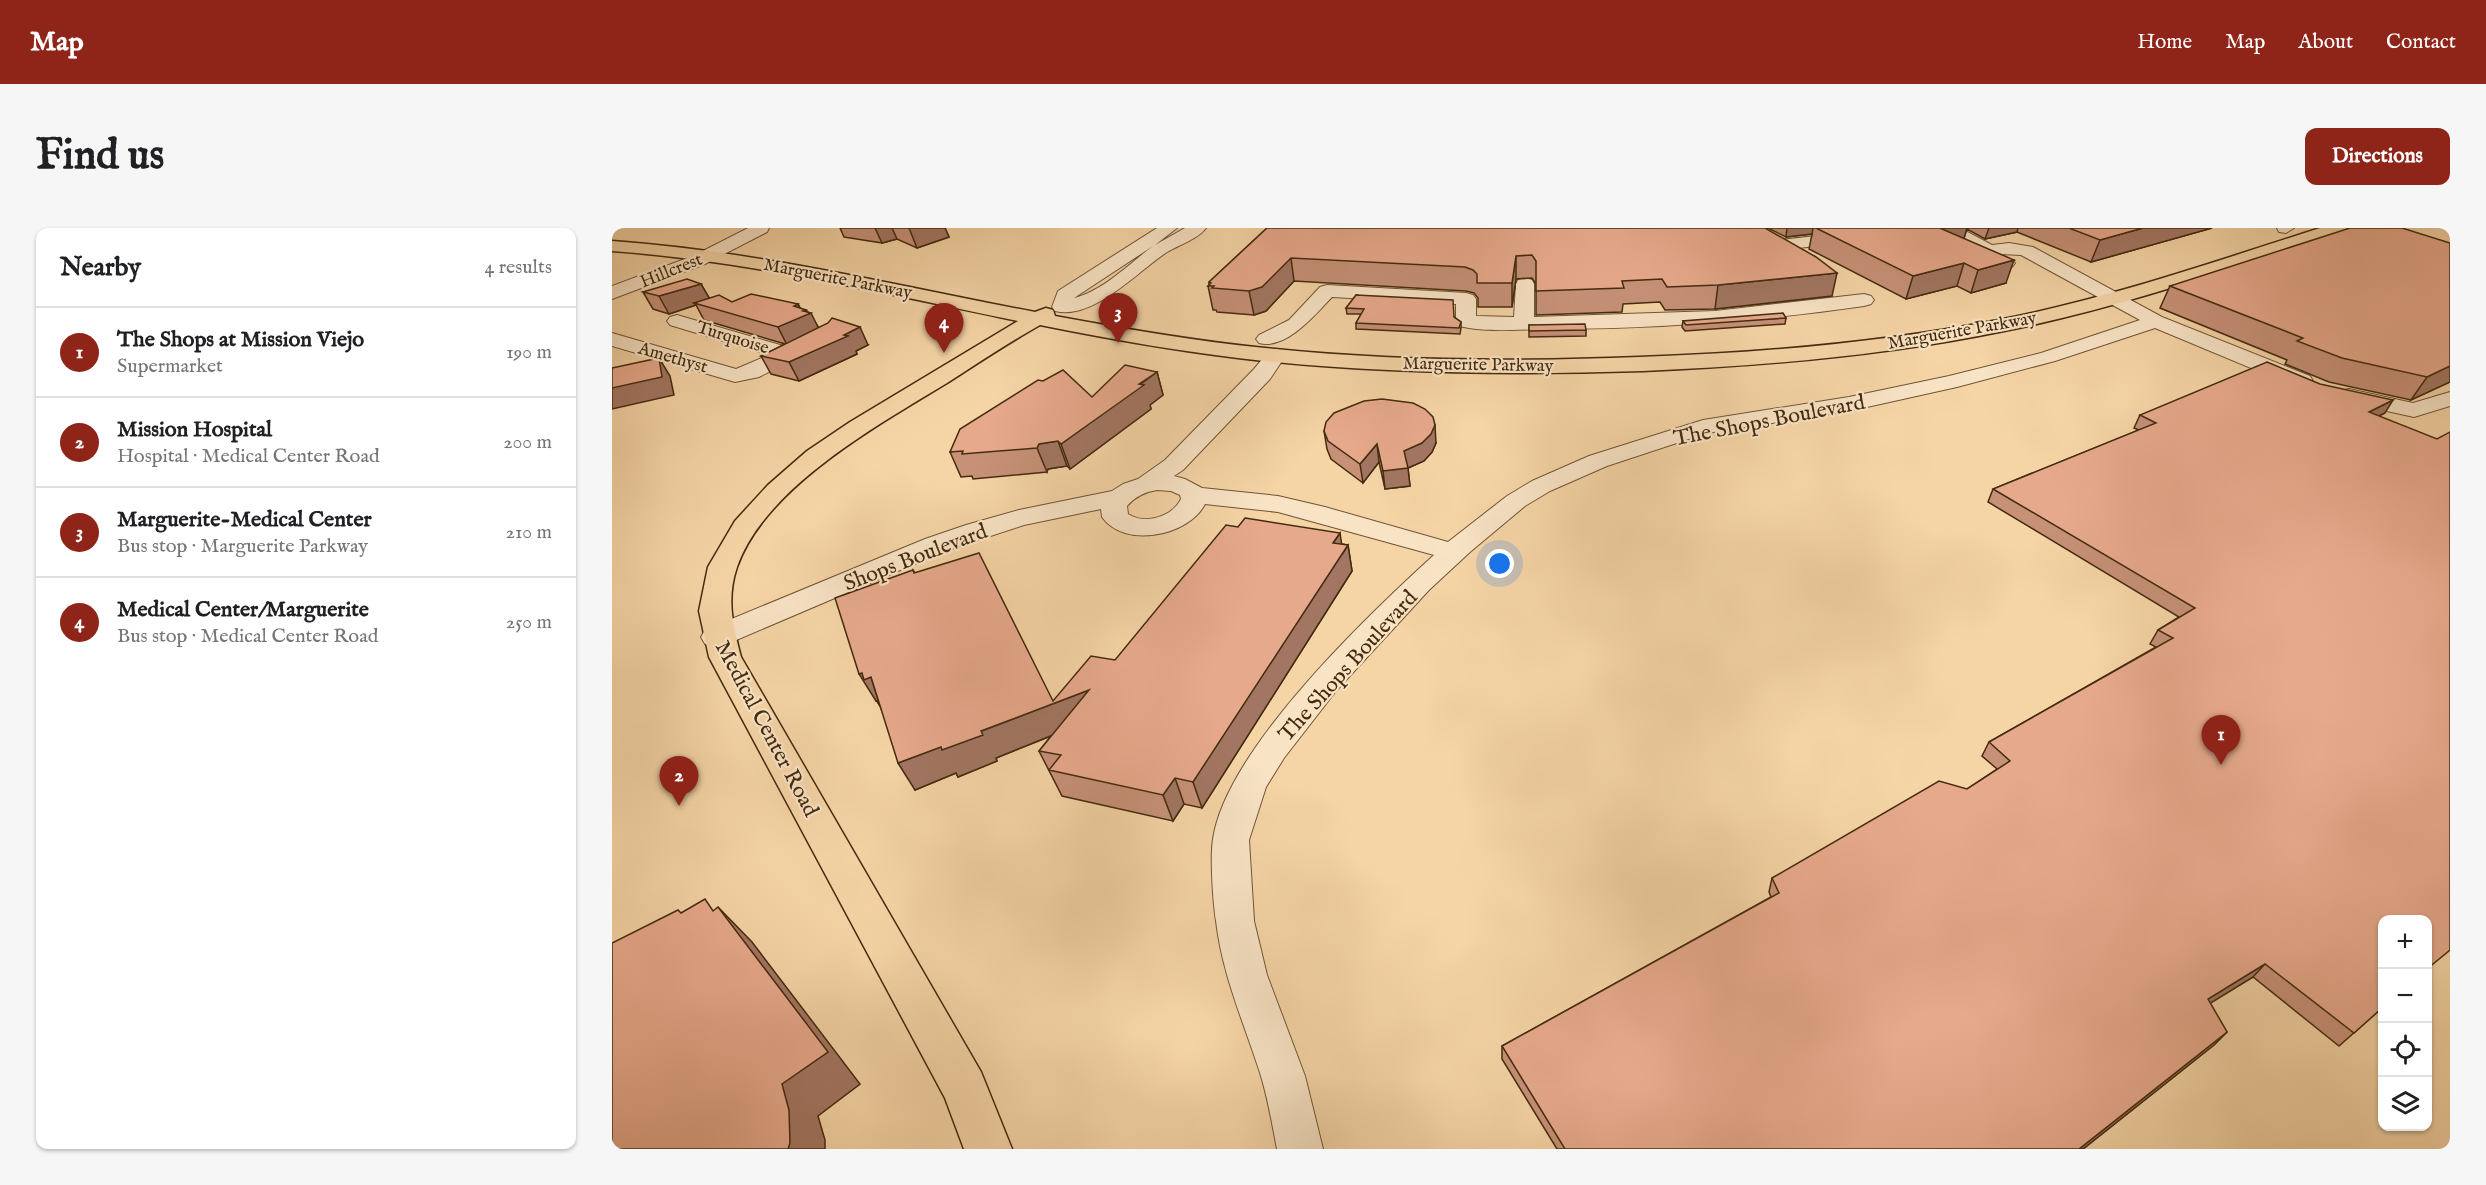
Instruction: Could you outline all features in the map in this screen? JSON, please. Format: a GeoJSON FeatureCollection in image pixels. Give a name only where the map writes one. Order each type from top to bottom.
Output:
{"type":"FeatureCollection","features":[{"type":"Feature","properties":{"kind":"main road"},"geometry":{"type":"LineString","coordinates":[[2142,271],[2286,228]]}},
{"type":"Feature","properties":{"kind":"main road","name":"Marguerite Parkway"},"geometry":{"type":"LineString","coordinates":[[612,246],[709,255],[782,266],[1170,342],[1493,367],[1700,362],[1794,354],[1999,326],[2113,288],[2338,228]]}},
{"type":"Feature","properties":{"kind":"main road","name":"Marguerite Parkway"},"geometry":{"type":"LineString","coordinates":[[612,236],[729,245],[1279,350],[1425,357],[1454,352],[1612,351],[1691,347],[1806,337],[1952,318],[2087,286],[2113,288]]}},
{"type":"Feature","properties":{"kind":"main road","name":"Medical Center Road"},"geometry":{"type":"LineString","coordinates":[[988,1149],[965,1088],[721,647],[715,608],[723,566],[736,539],[770,499],[808,463],[852,430],[1039,318],[1062,307]]}},
{"type":"Feature","properties":{"kind":"street","name":"Hillcrest"},"geometry":{"type":"LineString","coordinates":[[612,293],[709,255],[761,228]]}},
{"type":"Feature","properties":{"kind":"street"},"geometry":{"type":"LineString","coordinates":[[1169,228],[1065,295],[1062,307],[1090,300],[1116,284],[1160,249],[1198,228]]}},
{"type":"Feature","properties":{"kind":"street"},"geometry":{"type":"LineString","coordinates":[[1798,262],[1770,246],[1825,240],[1877,228]]}},
{"type":"Feature","properties":{"kind":"street"},"geometry":{"type":"LineString","coordinates":[[1955,231],[1997,250],[1996,259],[2087,286]]}},
{"type":"Feature","properties":{"kind":"street"},"geometry":{"type":"LineString","coordinates":[[1524,323],[1526,284]]}},
{"type":"Feature","properties":{"kind":"street"},"geometry":{"type":"LineString","coordinates":[[1186,499],[1184,478],[1296,324],[1327,291],[1466,299],[1466,322],[1524,323],[1713,317],[1796,311],[1864,300],[1836,284]]}},
{"type":"Feature","properties":{"kind":"street"},"geometry":{"type":"LineString","coordinates":[[2113,288],[2153,318]]}},
{"type":"Feature","properties":{"kind":"street"},"geometry":{"type":"LineString","coordinates":[[612,339],[709,311]]}},
{"type":"Feature","properties":{"kind":"street","name":"The Shops Boulevard"},"geometry":{"type":"LineString","coordinates":[[1300,1149],[1283,1076],[1246,975],[1235,921],[1232,840],[1236,820],[1250,785],[1272,749],[1301,712],[1377,627],[1446,559],[1497,515],[1541,486],[1598,461],[1703,427],[1849,404],[1948,382],[2048,357],[2156,321],[2326,390],[2414,410],[2450,399]]}},
{"type":"Feature","properties":{"kind":"street","name":"Turquoise"},"geometry":{"type":"LineString","coordinates":[[663,325],[788,354]]}},
{"type":"Feature","properties":{"kind":"street","name":"Amethyst"},"geometry":{"type":"LineString","coordinates":[[612,339],[735,376],[751,372],[788,354]]}},
{"type":"Feature","properties":{"kind":"street"},"geometry":{"type":"LineString","coordinates":[[788,354],[819,340]]}},
{"type":"Feature","properties":{"kind":"street","name":"Shops Boulevard"},"geometry":{"type":"LineString","coordinates":[[721,647],[786,628],[968,551],[1052,527],[1079,523],[1120,509],[1147,484],[1174,465],[1262,374],[1279,350]]}},
{"type":"Feature","properties":{"kind":"street"},"geometry":{"type":"LineString","coordinates":[[646,370],[686,360]]}},
{"type":"Feature","properties":{"kind":"street","name":"Shops Boulevard"},"geometry":{"type":"LineString","coordinates":[[1147,484],[1167,483],[1202,513],[1256,515],[1446,559]]}},
{"type":"Feature","properties":{"kind":"street","name":"Shops Boulevard"},"geometry":{"type":"LineString","coordinates":[[1120,509],[1134,526],[1146,527],[1171,522],[1186,499]]}},
{"type":"Feature","properties":{"kind":"building"},"geometry":{"type":"Polygon","coordinates":[[[1267,228],[1765,228],[1816,257],[1837,273],[1718,285],[1667,287],[1662,279],[1622,281],[1624,288],[1536,291],[1536,261],[1532,255],[1516,256],[1512,283],[1477,283],[1477,274],[1465,267],[1291,258],[1262,287],[1249,291],[1208,286],[1211,283],[1209,282],[1267,228]]]}},
{"type":"Feature","properties":{"kind":"building"},"geometry":{"type":"Polygon","coordinates":[[[1816,228],[1945,228],[1942,229],[2014,260],[1978,270],[1964,263],[1913,276],[1816,228]]]}},
{"type":"Feature","properties":{"kind":"building"},"geometry":{"type":"Polygon","coordinates":[[[2069,228],[2143,228],[2100,240],[2069,228]]]}},
{"type":"Feature","properties":{"kind":"building"},"geometry":{"type":"Polygon","coordinates":[[[2350,228],[2402,228],[2450,243],[2450,366],[2427,377],[2342,358],[2297,341],[2303,338],[2170,286],[2350,228]]]}},
{"type":"Feature","properties":{"kind":"building"},"geometry":{"type":"Polygon","coordinates":[[[687,279],[701,284],[659,296],[643,292],[687,279]]]}},
{"type":"Feature","properties":{"kind":"building"},"geometry":{"type":"Polygon","coordinates":[[[751,294],[798,304],[794,306],[811,313],[778,327],[694,303],[719,295],[732,302],[751,294]]]}},
{"type":"Feature","properties":{"kind":"building"},"geometry":{"type":"Polygon","coordinates":[[[1356,295],[1453,300],[1454,317],[1461,322],[1459,328],[1356,323],[1364,309],[1346,308],[1356,295]]]}},
{"type":"Feature","properties":{"kind":"building"},"geometry":{"type":"Polygon","coordinates":[[[1783,313],[1786,318],[1686,325],[1683,321],[1783,313]]]}},
{"type":"Feature","properties":{"kind":"building"},"geometry":{"type":"Polygon","coordinates":[[[832,318],[860,327],[844,335],[848,336],[789,362],[761,356],[828,323],[832,318]]]}},
{"type":"Feature","properties":{"kind":"building"},"geometry":{"type":"Polygon","coordinates":[[[1585,324],[1586,330],[1529,331],[1529,325],[1585,324]]]}},
{"type":"Feature","properties":{"kind":"building"},"geometry":{"type":"Polygon","coordinates":[[[659,358],[662,377],[612,388],[612,368],[659,358]]]}},
{"type":"Feature","properties":{"kind":"building"},"geometry":{"type":"Polygon","coordinates":[[[2267,362],[2320,384],[2393,400],[2369,412],[2437,439],[2450,432],[2450,950],[2432,965],[2432,915],[2378,915],[2378,1012],[2354,1033],[2265,964],[2208,999],[2227,1032],[2079,1149],[1565,1149],[1502,1046],[1779,893],[1772,878],[1939,781],[1967,789],[2010,761],[1989,742],[2173,638],[2158,630],[2195,608],[1993,489],[2156,423],[2140,415],[2267,362]]]}},
{"type":"Feature","properties":{"kind":"building"},"geometry":{"type":"Polygon","coordinates":[[[1125,365],[1157,372],[1139,384],[1144,385],[1061,444],[1058,441],[1039,444],[1037,448],[962,454],[963,451],[950,452],[960,429],[1038,380],[1043,381],[1063,370],[1092,397],[1125,365]]]}},
{"type":"Feature","properties":{"kind":"building"},"geometry":{"type":"Polygon","coordinates":[[[1382,399],[1413,403],[1425,409],[1433,417],[1435,425],[1431,434],[1422,443],[1404,451],[1408,468],[1383,471],[1377,444],[1360,464],[1328,441],[1324,431],[1326,422],[1334,413],[1364,401],[1382,399]]]}},
{"type":"Feature","properties":{"kind":"building"},"geometry":{"type":"Polygon","coordinates":[[[1245,518],[1340,533],[1333,543],[1348,545],[1193,782],[1175,778],[1163,795],[1049,770],[1061,755],[1039,751],[1089,690],[981,731],[983,735],[898,763],[871,677],[864,680],[862,673],[859,674],[835,598],[913,570],[914,573],[979,553],[1053,701],[1091,656],[1115,660],[1226,525],[1238,527],[1245,518]]]}},
{"type":"Feature","properties":{"kind":"building"},"geometry":{"type":"Polygon","coordinates":[[[705,899],[713,911],[718,907],[828,1052],[782,1084],[789,1110],[790,1143],[788,1149],[612,1149],[612,943],[678,910],[681,913],[705,899]]]}},
{"type":"Feature","properties":{"kind":"place","name":"Marguerite-Medical Center"},"geometry":{"type":"Point","coordinates":[1118,343]}},
{"type":"Feature","properties":{"kind":"place","name":"Medical Center/Marguerite"},"geometry":{"type":"Point","coordinates":[944,353]}},
{"type":"Feature","properties":{"kind":"place","name":"The Shops at Mission Viejo"},"geometry":{"type":"Point","coordinates":[2221,765]}},
{"type":"Feature","properties":{"kind":"place","name":"Mission Hospital"},"geometry":{"type":"Point","coordinates":[679,806]}}]}
